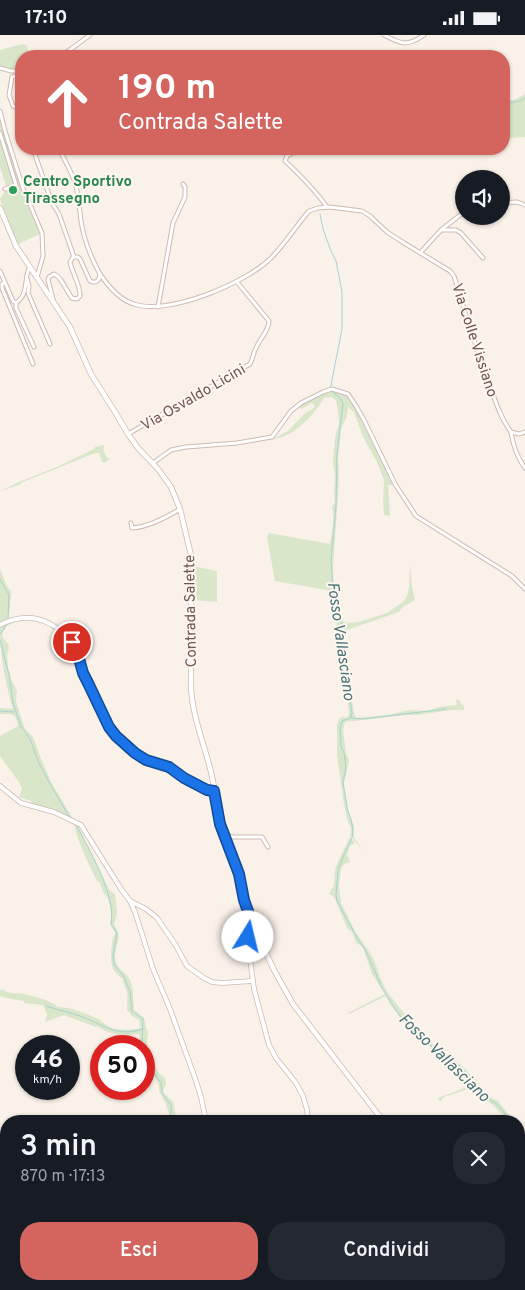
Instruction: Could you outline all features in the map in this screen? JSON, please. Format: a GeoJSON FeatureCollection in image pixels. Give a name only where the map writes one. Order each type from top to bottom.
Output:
{"type":"FeatureCollection","features":[{"type":"Feature","properties":{"kind":"main road","name":"Contrada Salette"},"geometry":{"type":"LineString","coordinates":[[0,208],[16,246],[70,327],[91,374],[138,448],[154,463],[172,487],[180,509],[191,555],[191,697],[195,719],[211,770],[224,835],[241,880],[244,900]]}},
{"type":"Feature","properties":{"kind":"main road"},"geometry":{"type":"LineString","coordinates":[[244,900],[253,938]]}},
{"type":"Feature","properties":{"kind":"main road"},"geometry":{"type":"LineString","coordinates":[[244,900],[253,938],[263,947],[278,978],[297,1009],[379,1115]]}},
{"type":"Feature","properties":{"kind":"street"},"geometry":{"type":"LineString","coordinates":[[71,50],[76,44],[90,35]]}},
{"type":"Feature","properties":{"kind":"street"},"geometry":{"type":"LineString","coordinates":[[384,35],[399,43],[408,43],[416,41],[424,35]]}},
{"type":"Feature","properties":{"kind":"street"},"geometry":{"type":"LineString","coordinates":[[0,68],[15,71]]}},
{"type":"Feature","properties":{"kind":"street"},"geometry":{"type":"LineString","coordinates":[[15,76],[12,77],[10,95],[13,106],[15,106]]}},
{"type":"Feature","properties":{"kind":"street"},"geometry":{"type":"LineString","coordinates":[[0,111],[24,188],[42,233],[43,256],[38,277]]}},
{"type":"Feature","properties":{"kind":"street"},"geometry":{"type":"LineString","coordinates":[[0,133],[16,185],[5,189]]}},
{"type":"Feature","properties":{"kind":"street"},"geometry":{"type":"LineString","coordinates":[[36,155],[52,203],[59,214],[74,257]]}},
{"type":"Feature","properties":{"kind":"street","name":"Via Colle Vissiano"},"geometry":{"type":"LineString","coordinates":[[62,155],[74,180],[85,239],[100,273],[120,297],[142,307],[158,307],[185,302],[237,282],[270,259],[309,211],[330,207],[362,211],[370,216],[387,232],[450,271],[454,276],[498,408],[506,426],[511,432],[514,449],[525,468]]}},
{"type":"Feature","properties":{"kind":"street"},"geometry":{"type":"LineString","coordinates":[[289,155],[285,161],[310,186],[327,208]]}},
{"type":"Feature","properties":{"kind":"street"},"geometry":{"type":"LineString","coordinates":[[158,307],[172,223],[185,197],[185,187],[183,184]]}},
{"type":"Feature","properties":{"kind":"street"},"geometry":{"type":"LineString","coordinates":[[510,202],[517,202],[525,205]]}},
{"type":"Feature","properties":{"kind":"street"},"geometry":{"type":"LineString","coordinates":[[420,253],[441,229],[455,219]]}},
{"type":"Feature","properties":{"kind":"street"},"geometry":{"type":"LineString","coordinates":[[441,229],[456,230],[461,233],[483,258]]}},
{"type":"Feature","properties":{"kind":"street"},"geometry":{"type":"LineString","coordinates":[[74,257],[80,259],[90,281],[94,283],[97,281],[100,273]]}},
{"type":"Feature","properties":{"kind":"street"},"geometry":{"type":"LineString","coordinates":[[52,301],[53,297],[48,281],[49,277],[53,274],[58,276],[72,298],[77,299],[80,296],[81,292],[70,263],[74,257]]}},
{"type":"Feature","properties":{"kind":"street"},"geometry":{"type":"LineString","coordinates":[[16,303],[22,297],[26,287],[30,267]]}},
{"type":"Feature","properties":{"kind":"street"},"geometry":{"type":"LineString","coordinates":[[0,271],[13,301],[16,303],[16,308],[34,347]]}},
{"type":"Feature","properties":{"kind":"street"},"geometry":{"type":"LineString","coordinates":[[27,279],[30,286],[28,293],[50,344]]}},
{"type":"Feature","properties":{"kind":"street","name":"Via Osvaldo Licini"},"geometry":{"type":"LineString","coordinates":[[128,434],[250,364],[256,346],[268,327],[269,321],[237,282]]}},
{"type":"Feature","properties":{"kind":"street"},"geometry":{"type":"LineString","coordinates":[[5,283],[2,284],[2,288],[34,365]]}},
{"type":"Feature","properties":{"kind":"street"},"geometry":{"type":"LineString","coordinates":[[154,463],[171,451],[178,449],[237,443],[272,437],[296,407],[331,390],[348,394],[356,406],[395,484],[416,516],[512,576],[525,589]]}},
{"type":"Feature","properties":{"kind":"street"},"geometry":{"type":"LineString","coordinates":[[511,432],[519,434],[525,432]]}},
{"type":"Feature","properties":{"kind":"street"},"geometry":{"type":"LineString","coordinates":[[131,523],[132,528],[140,527],[172,515],[180,509]]}},
{"type":"Feature","properties":{"kind":"street"},"geometry":{"type":"LineString","coordinates":[[0,625],[20,618],[31,618],[41,619],[55,626],[76,647],[83,673],[109,727],[116,736],[146,760],[169,767],[184,778],[207,790],[214,791]]}},
{"type":"Feature","properties":{"kind":"street"},"geometry":{"type":"LineString","coordinates":[[0,786],[21,803],[54,812],[81,825],[130,901],[153,969],[195,1078],[205,1115]]}},
{"type":"Feature","properties":{"kind":"street"},"geometry":{"type":"LineString","coordinates":[[224,835],[233,837],[262,837],[268,847]]}},
{"type":"Feature","properties":{"kind":"street"},"geometry":{"type":"LineString","coordinates":[[130,901],[146,909],[157,918],[187,966],[204,978],[212,982],[222,983],[252,981]]}},
{"type":"Feature","properties":{"kind":"street"},"geometry":{"type":"LineString","coordinates":[[253,938],[248,944],[252,981],[269,1045],[276,1058],[296,1083],[303,1096],[307,1115]]}},
{"type":"Feature","properties":{"kind":"green space"},"geometry":{"type":"Polygon","coordinates":[[[22,44],[27,45],[28,50],[15,50],[15,69],[11,69],[0,66],[0,50],[22,44]]]}},
{"type":"Feature","properties":{"kind":"green space"},"geometry":{"type":"Polygon","coordinates":[[[525,94],[525,137],[510,138],[510,100],[525,94]]]}},
{"type":"Feature","properties":{"kind":"green space","name":"Centro Sportivo Tirassegno"},"geometry":{"type":"Polygon","coordinates":[[[0,119],[23,188],[21,189],[40,234],[18,244],[0,199],[7,188],[0,167],[0,119]]]}},
{"type":"Feature","properties":{"kind":"green space"},"geometry":{"type":"Polygon","coordinates":[[[335,391],[346,394],[354,406],[393,485],[388,485],[390,516],[384,515],[384,480],[377,462],[363,437],[354,412],[348,407],[347,416],[341,429],[338,458],[339,481],[333,566],[334,590],[343,621],[346,623],[358,622],[381,615],[404,601],[409,589],[410,564],[415,600],[403,607],[399,612],[347,630],[344,652],[354,714],[356,718],[387,715],[410,710],[427,711],[456,705],[458,699],[464,707],[464,710],[345,722],[343,730],[346,753],[349,760],[344,783],[345,791],[348,811],[354,826],[354,837],[363,851],[350,835],[351,828],[344,804],[337,754],[337,725],[339,719],[342,717],[346,718],[349,715],[341,661],[339,660],[340,644],[334,597],[332,591],[275,581],[267,537],[269,533],[330,544],[333,520],[332,506],[335,503],[333,465],[335,437],[339,423],[336,400],[331,397],[324,398],[310,417],[298,428],[289,434],[273,439],[289,430],[315,406],[312,403],[302,409],[299,405],[335,391]]]}},
{"type":"Feature","properties":{"kind":"green space"},"geometry":{"type":"Polygon","coordinates":[[[103,445],[106,457],[109,459],[113,457],[104,463],[99,453],[95,453],[0,491],[59,466],[95,447],[103,445]]]}},
{"type":"Feature","properties":{"kind":"green space"},"geometry":{"type":"Polygon","coordinates":[[[193,566],[217,571],[217,602],[193,600],[193,566]]]}},
{"type":"Feature","properties":{"kind":"green space"},"geometry":{"type":"Polygon","coordinates":[[[0,569],[11,592],[9,618],[0,623],[0,569]]]}},
{"type":"Feature","properties":{"kind":"green space"},"geometry":{"type":"Polygon","coordinates":[[[14,621],[5,628],[2,635],[9,648],[7,655],[8,667],[17,691],[16,701],[25,729],[33,737],[51,782],[73,819],[31,804],[31,801],[19,797],[22,789],[19,782],[0,756],[0,736],[18,726],[15,716],[0,714],[0,708],[13,709],[4,668],[0,627],[14,621]]]}},
{"type":"Feature","properties":{"kind":"green space"},"geometry":{"type":"Polygon","coordinates":[[[74,823],[77,824],[109,890],[115,894],[117,913],[114,925],[118,934],[116,963],[131,982],[134,1010],[143,1017],[148,1035],[123,1035],[107,1032],[97,1026],[64,1015],[45,1022],[47,1014],[43,1005],[24,1003],[24,1001],[0,996],[2,989],[10,993],[25,994],[46,1000],[58,1007],[73,1009],[86,1014],[98,1019],[109,1027],[124,1030],[140,1028],[139,1020],[127,1010],[127,990],[123,979],[112,967],[111,952],[115,933],[110,924],[112,914],[108,898],[104,894],[87,860],[74,823]]]}},
{"type":"Feature","properties":{"kind":"green space"},"geometry":{"type":"Polygon","coordinates":[[[350,837],[355,843],[350,846],[347,854],[350,862],[344,864],[341,868],[339,885],[341,903],[356,933],[372,956],[387,992],[412,1026],[448,1058],[454,1059],[477,1080],[485,1092],[497,1100],[509,1115],[502,1115],[474,1088],[444,1097],[440,1102],[438,1098],[467,1087],[467,1083],[449,1067],[453,1064],[443,1061],[430,1047],[422,1045],[389,1003],[386,996],[348,1013],[385,994],[372,974],[363,948],[356,943],[352,932],[347,928],[337,903],[333,896],[329,894],[334,885],[335,870],[350,837]]]}},
{"type":"Feature","properties":{"kind":"green space"},"geometry":{"type":"Polygon","coordinates":[[[155,1068],[165,1078],[166,1083],[163,1092],[173,1102],[176,1115],[169,1115],[156,1080],[155,1068]]]}},
{"type":"Feature","properties":{"kind":"waterway"},"geometry":{"type":"LineString","coordinates":[[510,103],[525,98]]}},
{"type":"Feature","properties":{"kind":"waterway","name":"Fosso Vallasciano"},"geometry":{"type":"LineString","coordinates":[[320,214],[323,229],[336,261],[342,292],[342,329],[330,390],[343,403],[337,454],[336,506],[331,560],[333,590],[342,627],[342,644],[352,713],[351,718],[342,721],[340,729],[341,746],[346,767],[343,783],[353,831],[352,838],[338,871],[337,901],[366,951],[382,988],[402,1019],[444,1058],[457,1063],[506,1115]]}},
{"type":"Feature","properties":{"kind":"waterway"},"geometry":{"type":"LineString","coordinates":[[0,579],[9,595],[8,618]]}},
{"type":"Feature","properties":{"kind":"waterway"},"geometry":{"type":"LineString","coordinates":[[0,634],[6,626]]}},
{"type":"Feature","properties":{"kind":"waterway"},"geometry":{"type":"LineString","coordinates":[[0,640],[9,675],[13,703],[21,726],[30,739],[39,763],[70,818]]}},
{"type":"Feature","properties":{"kind":"waterway"},"geometry":{"type":"LineString","coordinates":[[353,718],[363,719],[446,709]]}},
{"type":"Feature","properties":{"kind":"waterway"},"geometry":{"type":"LineString","coordinates":[[0,711],[14,712]]}},
{"type":"Feature","properties":{"kind":"waterway"},"geometry":{"type":"LineString","coordinates":[[76,824],[95,860],[106,887],[112,912],[111,924],[117,933],[113,956],[114,964],[123,975],[130,992],[132,1011],[143,1019],[142,1035]]}},
{"type":"Feature","properties":{"kind":"waterway"},"geometry":{"type":"LineString","coordinates":[[46,1006],[80,1016],[117,1031],[125,1032],[143,1029]]}},
{"type":"Feature","properties":{"kind":"waterway"},"geometry":{"type":"LineString","coordinates":[[155,1074],[161,1083],[162,1093],[171,1105],[171,1115]]}},
{"type":"Feature","properties":{"kind":"place","name":"Centro Sportivo Tirassegno"},"geometry":{"type":"Point","coordinates":[13,190]}},
{"type":"Feature","properties":{"kind":"route"},"geometry":{"type":"LineString","coordinates":[[72,642],[76,647],[83,673],[109,727],[116,736],[126,746],[146,760],[169,767],[184,778],[207,790],[214,791],[220,824],[239,874],[244,900],[256,934],[251,933],[248,937]]}}]}
